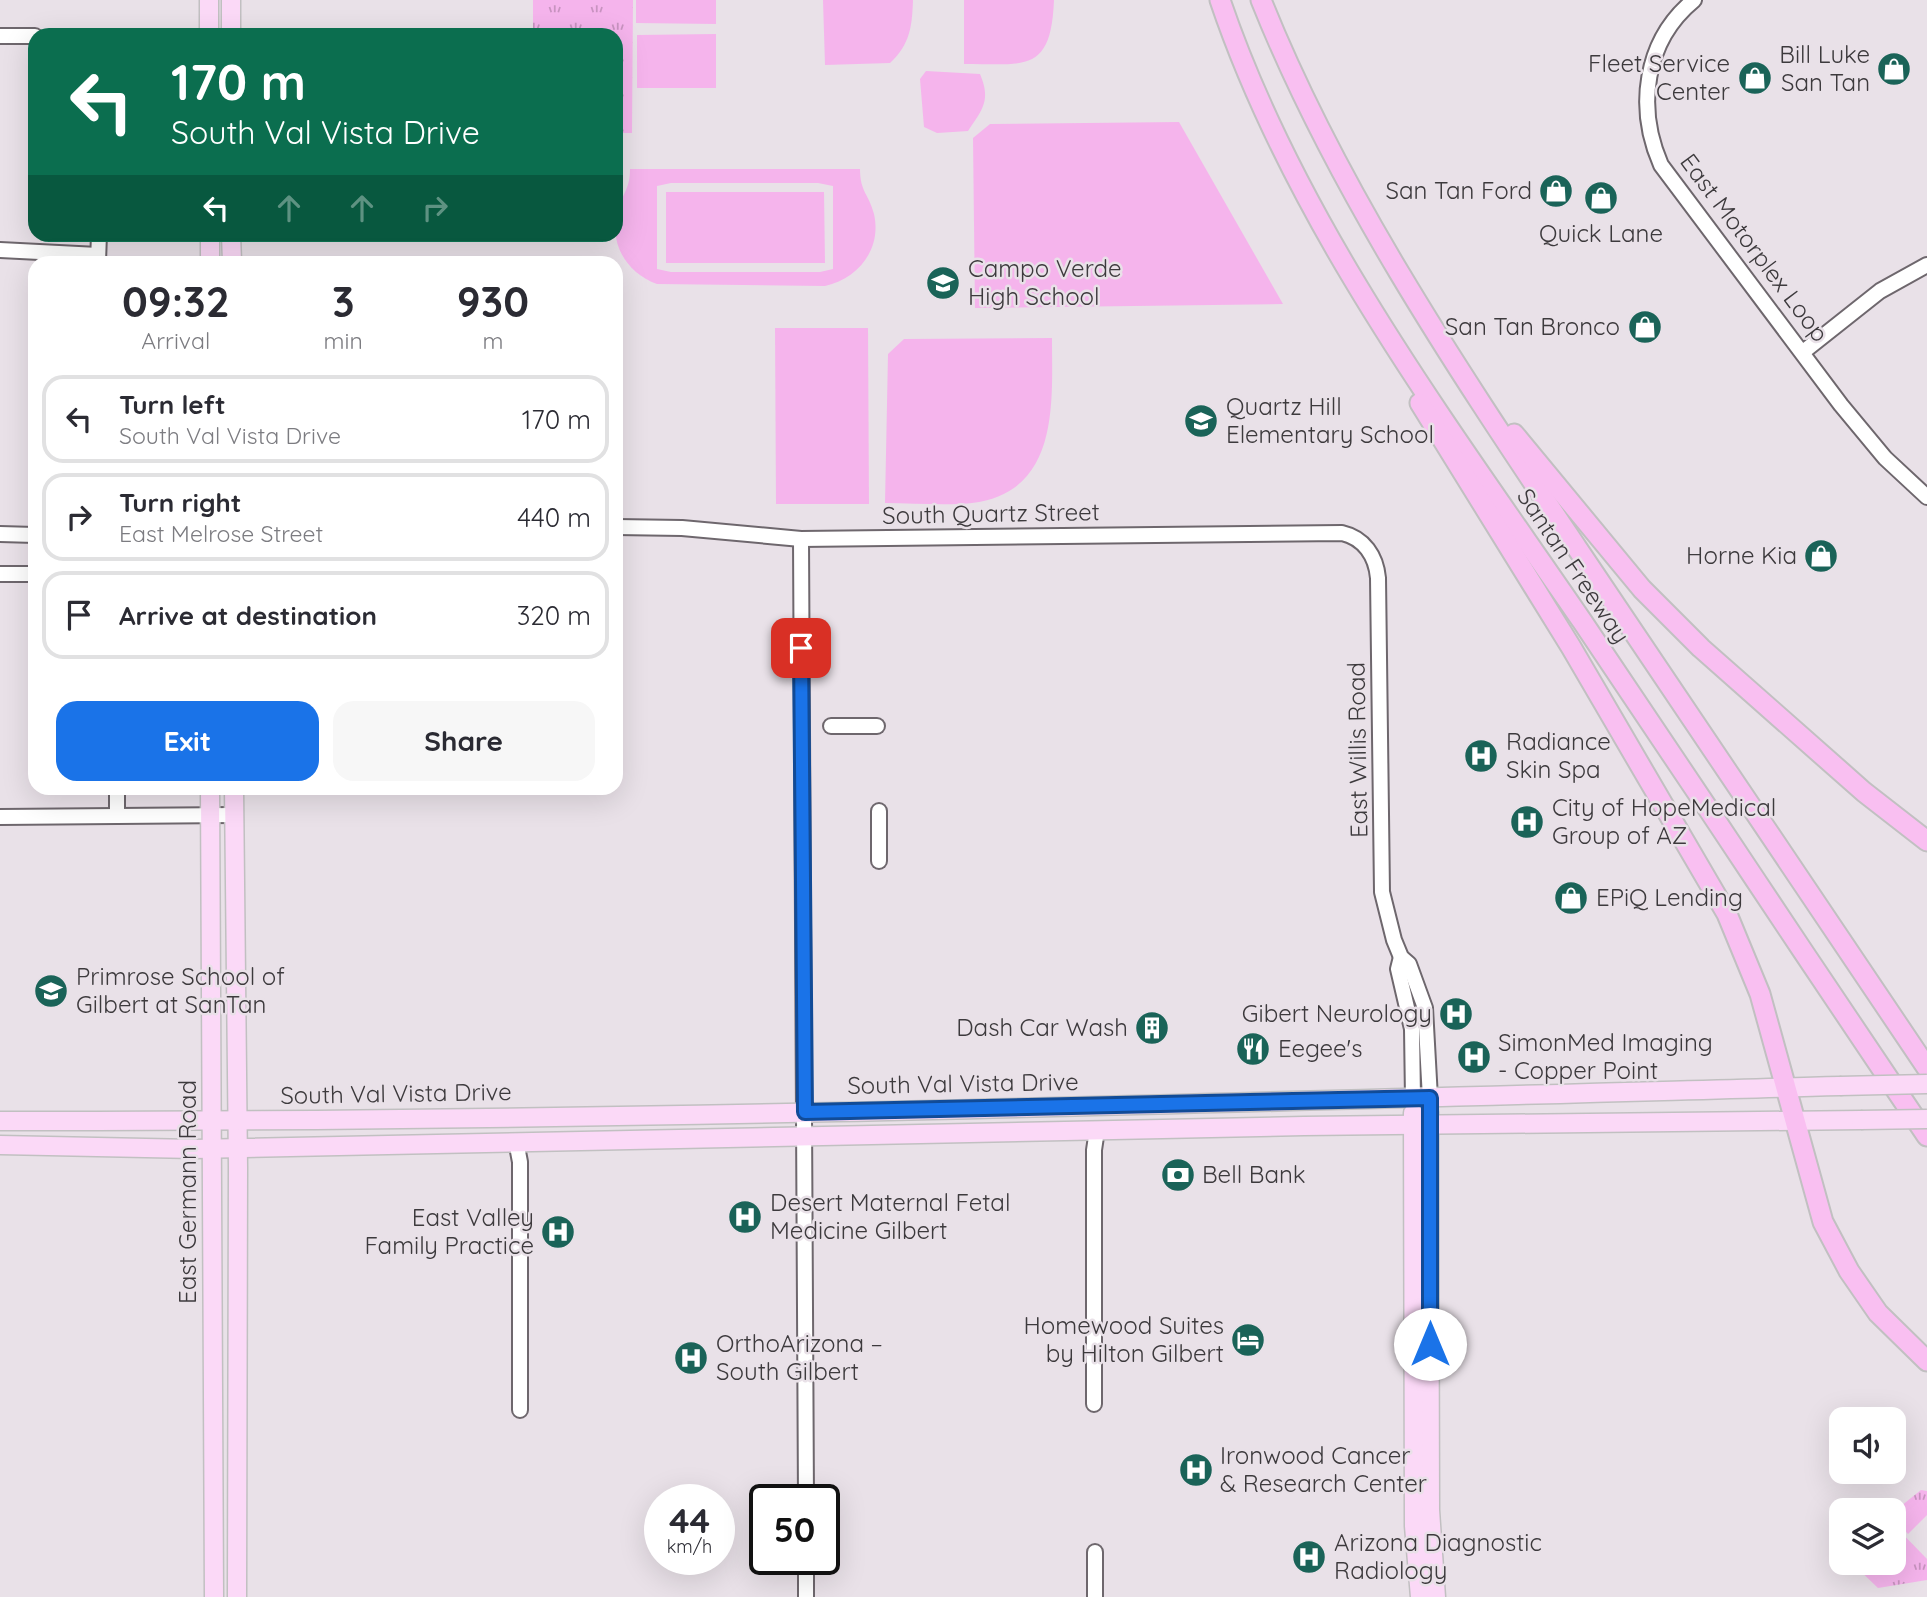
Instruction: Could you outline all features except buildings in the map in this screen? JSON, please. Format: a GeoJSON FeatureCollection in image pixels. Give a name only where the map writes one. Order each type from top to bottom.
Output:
{"type":"FeatureCollection","features":[{"type":"Feature","properties":{"kind":"highway","name":"Santan Freeway"},"geometry":{"type":"LineString","coordinates":[[1220,0],[1235,44],[1283,149],[1380,320],[1927,1136]]}},
{"type":"Feature","properties":{"kind":"highway","name":"Santan Freeway"},"geometry":{"type":"LineString","coordinates":[[1261,0],[1329,142],[1447,352],[1927,1068]]}},
{"type":"Feature","properties":{"kind":"highway"},"geometry":{"type":"LineString","coordinates":[[1380,320],[1398,366],[1571,647],[1727,914],[1756,984],[1824,1222],[1849,1271],[1878,1313],[1927,1361]]}},
{"type":"Feature","properties":{"kind":"highway"},"geometry":{"type":"LineString","coordinates":[[1447,352],[1478,382],[1521,443],[1642,589],[1778,718],[1864,792],[1927,841]]}},
{"type":"Feature","properties":{"kind":"main road"},"geometry":{"type":"LineString","coordinates":[[209,0],[209,28]]}},
{"type":"Feature","properties":{"kind":"main road"},"geometry":{"type":"LineString","coordinates":[[231,0],[231,28]]}},
{"type":"Feature","properties":{"kind":"main road","name":"East Germann Road"},"geometry":{"type":"LineString","coordinates":[[210,795],[214,1597]]}},
{"type":"Feature","properties":{"kind":"main road","name":"East Germann Road"},"geometry":{"type":"LineString","coordinates":[[234,795],[238,1148],[237,1597]]}},
{"type":"Feature","properties":{"kind":"main road","name":"South Val Vista Drive"},"geometry":{"type":"LineString","coordinates":[[0,1121],[237,1122],[805,1112],[1927,1084]]}},
{"type":"Feature","properties":{"kind":"main road"},"geometry":{"type":"LineString","coordinates":[[1421,1098],[1432,1557],[1436,1597]]}},
{"type":"Feature","properties":{"kind":"main road"},"geometry":{"type":"LineString","coordinates":[[1097,1105],[1097,1130]]}},
{"type":"Feature","properties":{"kind":"main road"},"geometry":{"type":"LineString","coordinates":[[516,1117],[516,1141]]}},
{"type":"Feature","properties":{"kind":"main road","name":"South Val Vista Drive"},"geometry":{"type":"LineString","coordinates":[[0,1145],[238,1148],[1422,1124],[1927,1119]]}},
{"type":"Feature","properties":{"kind":"main road"},"geometry":{"type":"LineString","coordinates":[[1420,1597],[1414,1526],[1422,1124]]}},
{"type":"Feature","properties":{"kind":"street","name":"East Motorplex Loop"},"geometry":{"type":"LineString","coordinates":[[1694,0],[1676,18],[1657,49],[1648,81],[1646,104],[1651,139],[1670,178],[1841,405],[1885,458],[1927,497]]}},
{"type":"Feature","properties":{"kind":"street"},"geometry":{"type":"LineString","coordinates":[[0,36],[28,36]]}},
{"type":"Feature","properties":{"kind":"street"},"geometry":{"type":"LineString","coordinates":[[0,250],[65,256]]}},
{"type":"Feature","properties":{"kind":"street"},"geometry":{"type":"LineString","coordinates":[[1803,352],[1880,291],[1927,265]]}},
{"type":"Feature","properties":{"kind":"street","name":"South Quartz Street"},"geometry":{"type":"LineString","coordinates":[[623,527],[682,528],[801,539],[1342,533],[1363,544]]}},
{"type":"Feature","properties":{"kind":"street"},"geometry":{"type":"LineString","coordinates":[[0,534],[28,535]]}},
{"type":"Feature","properties":{"kind":"street"},"geometry":{"type":"LineString","coordinates":[[801,539],[806,1484]]}},
{"type":"Feature","properties":{"kind":"street","name":"East Willis Road"},"geometry":{"type":"LineString","coordinates":[[1363,544],[1376,562],[1378,578],[1382,892],[1389,926],[1401,957],[1409,964],[1425,1008],[1421,1098]]}},
{"type":"Feature","properties":{"kind":"street"},"geometry":{"type":"LineString","coordinates":[[0,574],[28,574]]}},
{"type":"Feature","properties":{"kind":"street"},"geometry":{"type":"LineString","coordinates":[[831,726],[877,726]]}},
{"type":"Feature","properties":{"kind":"street"},"geometry":{"type":"LineString","coordinates":[[117,795],[117,816]]}},
{"type":"Feature","properties":{"kind":"street"},"geometry":{"type":"LineString","coordinates":[[878,811],[879,861]]}},
{"type":"Feature","properties":{"kind":"street"},"geometry":{"type":"LineString","coordinates":[[0,817],[234,815]]}},
{"type":"Feature","properties":{"kind":"street"},"geometry":{"type":"LineString","coordinates":[[1094,1404],[1094,1150],[1097,1130]]}},
{"type":"Feature","properties":{"kind":"street"},"geometry":{"type":"LineString","coordinates":[[516,1141],[520,1162],[520,1410]]}},
{"type":"Feature","properties":{"kind":"street"},"geometry":{"type":"LineString","coordinates":[[1095,1552],[1095,1597]]}},
{"type":"Feature","properties":{"kind":"street"},"geometry":{"type":"LineString","coordinates":[[806,1575],[806,1597]]}},
{"type":"Feature","properties":{"kind":"green space"},"geometry":{"type":"Polygon","coordinates":[[[533,0],[633,0],[632,133],[623,133],[623,28],[533,28],[533,0]]]}},
{"type":"Feature","properties":{"kind":"green space"},"geometry":{"type":"Polygon","coordinates":[[[636,0],[716,0],[716,24],[636,23],[636,0]]]}},
{"type":"Feature","properties":{"kind":"green space"},"geometry":{"type":"Polygon","coordinates":[[[823,0],[913,0],[911,27],[906,42],[890,63],[825,65],[823,0]]]}},
{"type":"Feature","properties":{"kind":"green space"},"geometry":{"type":"Polygon","coordinates":[[[964,0],[1054,0],[1052,24],[1041,52],[1019,63],[964,64],[964,0]]]}},
{"type":"Feature","properties":{"kind":"green space"},"geometry":{"type":"Polygon","coordinates":[[[716,34],[716,88],[637,88],[637,35],[716,34]]]}},
{"type":"Feature","properties":{"kind":"green space"},"geometry":{"type":"Polygon","coordinates":[[[926,71],[980,74],[985,91],[984,104],[968,131],[937,133],[924,127],[920,79],[926,71]]]}},
{"type":"Feature","properties":{"kind":"green space"},"geometry":{"type":"Polygon","coordinates":[[[1179,122],[1283,304],[975,308],[973,138],[990,124],[1179,122]]]}},
{"type":"Feature","properties":{"kind":"green space"},"geometry":{"type":"Polygon","coordinates":[[[630,169],[860,169],[861,183],[874,214],[874,239],[871,250],[857,269],[848,277],[825,286],[657,284],[646,279],[628,264],[618,245],[617,242],[623,242],[623,198],[630,169]],[[671,183],[657,186],[657,269],[671,272],[820,272],[833,269],[833,186],[818,183],[671,183]]]}},
{"type":"Feature","properties":{"kind":"green space"},"geometry":{"type":"Polygon","coordinates":[[[666,192],[824,192],[825,263],[666,263],[666,192]]]}},
{"type":"Feature","properties":{"kind":"green space"},"geometry":{"type":"Polygon","coordinates":[[[775,328],[868,328],[869,504],[776,504],[775,328]]]}},
{"type":"Feature","properties":{"kind":"green space"},"geometry":{"type":"Polygon","coordinates":[[[1052,338],[1052,390],[1045,441],[1036,463],[1022,482],[1001,495],[972,503],[885,503],[888,354],[904,339],[1052,338]]]}},
{"type":"Feature","properties":{"kind":"green space"},"geometry":{"type":"Polygon","coordinates":[[[1921,1490],[1927,1491],[1927,1515],[1908,1534],[1906,1532],[1906,1502],[1921,1490]]]}},
{"type":"Feature","properties":{"kind":"green space"},"geometry":{"type":"Polygon","coordinates":[[[1906,1537],[1927,1559],[1927,1580],[1878,1588],[1864,1575],[1906,1575],[1906,1537]]]}},
{"type":"Feature","properties":{"kind":"place","name":"Bill Luke San Tan"},"geometry":{"type":"Point","coordinates":[1894,69]}},
{"type":"Feature","properties":{"kind":"place","name":"Fleet Service Center"},"geometry":{"type":"Point","coordinates":[1755,78]}},
{"type":"Feature","properties":{"kind":"place","name":"San Tan Ford"},"geometry":{"type":"Point","coordinates":[1556,191]}},
{"type":"Feature","properties":{"kind":"place","name":"Quick Lane"},"geometry":{"type":"Point","coordinates":[1601,198]}},
{"type":"Feature","properties":{"kind":"place","name":"Campo Verde High School"},"geometry":{"type":"Point","coordinates":[943,283]}},
{"type":"Feature","properties":{"kind":"place","name":"San Tan Bronco"},"geometry":{"type":"Point","coordinates":[1645,327]}},
{"type":"Feature","properties":{"kind":"place","name":"Quartz Hill Elementary School"},"geometry":{"type":"Point","coordinates":[1201,421]}},
{"type":"Feature","properties":{"kind":"place","name":"Horne Kia"},"geometry":{"type":"Point","coordinates":[1821,556]}},
{"type":"Feature","properties":{"kind":"place","name":"Radiance Skin Spa"},"geometry":{"type":"Point","coordinates":[1481,756]}},
{"type":"Feature","properties":{"kind":"place","name":"City of HopeMedical Group of AZ"},"geometry":{"type":"Point","coordinates":[1527,822]}},
{"type":"Feature","properties":{"kind":"place","name":"EPiQ Lending"},"geometry":{"type":"Point","coordinates":[1571,898]}},
{"type":"Feature","properties":{"kind":"place","name":"Primrose School of Gilbert at SanTan"},"geometry":{"type":"Point","coordinates":[51,991]}},
{"type":"Feature","properties":{"kind":"place","name":"Gibert Neurology"},"geometry":{"type":"Point","coordinates":[1456,1014]}},
{"type":"Feature","properties":{"kind":"place","name":"Dash Car Wash"},"geometry":{"type":"Point","coordinates":[1152,1028]}},
{"type":"Feature","properties":{"kind":"place","name":"Eegee's"},"geometry":{"type":"Point","coordinates":[1253,1049]}},
{"type":"Feature","properties":{"kind":"place","name":"SimonMed Imaging - Copper Point"},"geometry":{"type":"Point","coordinates":[1474,1057]}},
{"type":"Feature","properties":{"kind":"place","name":"Bell Bank"},"geometry":{"type":"Point","coordinates":[1178,1175]}},
{"type":"Feature","properties":{"kind":"place","name":"Desert Maternal Fetal Medicine Gilbert"},"geometry":{"type":"Point","coordinates":[745,1217]}},
{"type":"Feature","properties":{"kind":"place","name":"East Valley Family Practice"},"geometry":{"type":"Point","coordinates":[558,1232]}},
{"type":"Feature","properties":{"kind":"place","name":"Homewood Suites by Hilton Gilbert"},"geometry":{"type":"Point","coordinates":[1248,1340]}},
{"type":"Feature","properties":{"kind":"place","name":"OrthoArizona – South Gilbert"},"geometry":{"type":"Point","coordinates":[691,1358]}},
{"type":"Feature","properties":{"kind":"place","name":"Ironwood Cancer & Research Center"},"geometry":{"type":"Point","coordinates":[1196,1470]}},
{"type":"Feature","properties":{"kind":"place","name":"Arizona Diagnostic Radiology"},"geometry":{"type":"Point","coordinates":[1309,1557]}},
{"type":"Feature","properties":{"kind":"route"},"geometry":{"type":"LineString","coordinates":[[801,648],[805,1112],[1430,1098],[1430,1344]]}}]}
